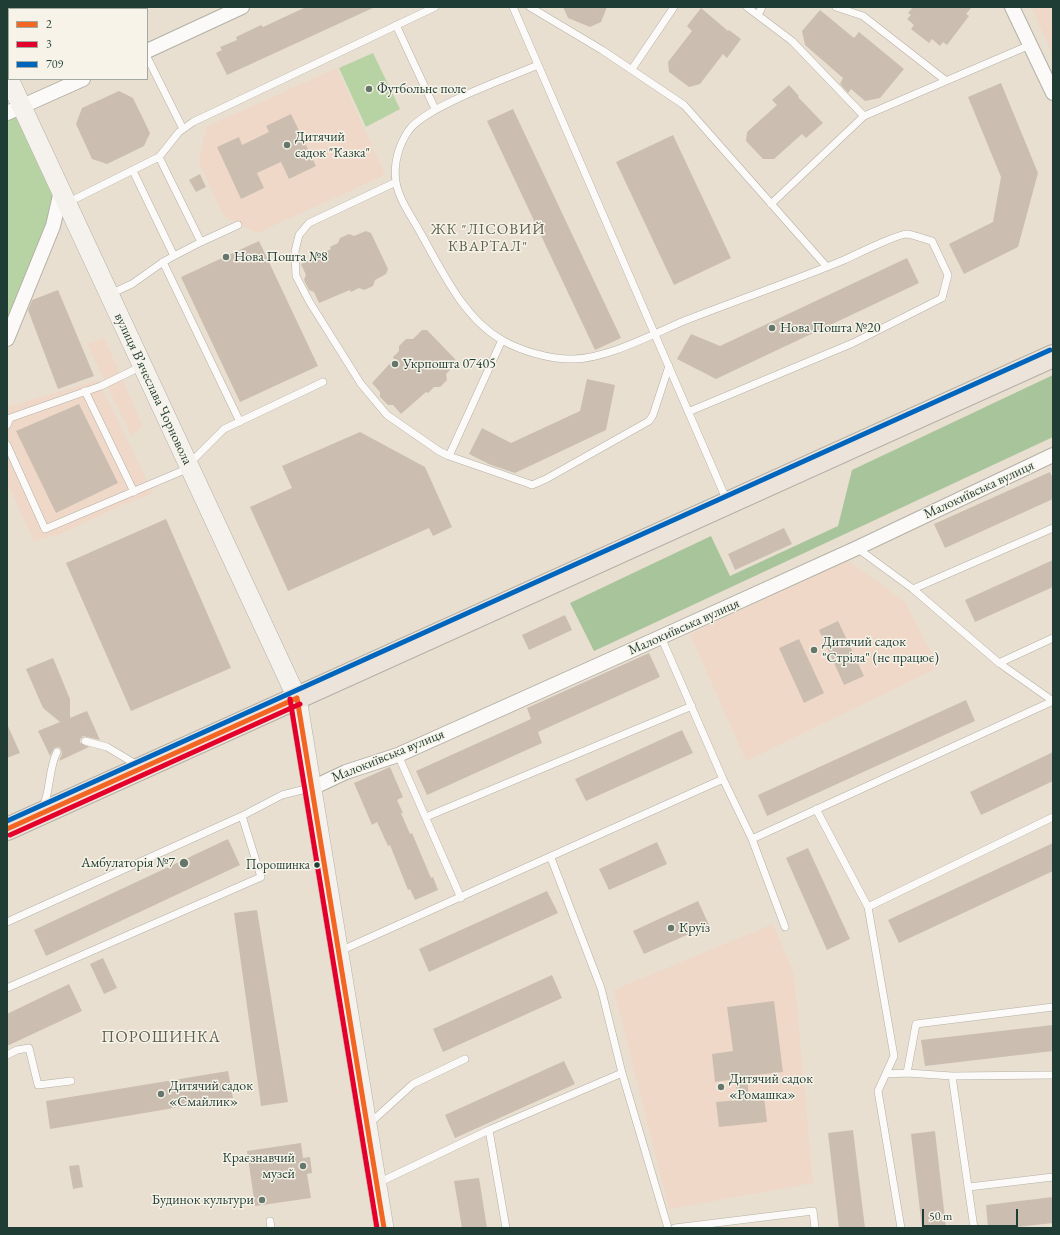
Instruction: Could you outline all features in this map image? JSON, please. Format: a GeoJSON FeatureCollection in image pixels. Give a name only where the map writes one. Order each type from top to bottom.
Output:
{"type":"FeatureCollection","features":[{"type":"Feature","properties":{"kind":"main road"},"geometry":{"type":"LineString","coordinates":[[7,829],[1053,356]]}},
{"type":"Feature","properties":{"kind":"street"},"geometry":{"type":"LineString","coordinates":[[148,51],[242,7]]}},
{"type":"Feature","properties":{"kind":"street"},"geometry":{"type":"LineString","coordinates":[[1012,7],[1053,93]]}},
{"type":"Feature","properties":{"kind":"street","name":"вулиця Вʼячеслава Чорновола"},"geometry":{"type":"LineString","coordinates":[[9,80],[14,109],[64,197],[297,698],[384,1228]]}},
{"type":"Feature","properties":{"kind":"street"},"geometry":{"type":"LineString","coordinates":[[14,109],[81,80]]}},
{"type":"Feature","properties":{"kind":"street"},"geometry":{"type":"LineString","coordinates":[[7,339],[64,197]]}},
{"type":"Feature","properties":{"kind":"street","name":"Малокиївська вулиця"},"geometry":{"type":"LineString","coordinates":[[312,788],[346,772],[398,755],[661,637],[857,548],[1053,455]]}},
{"type":"Feature","properties":{"kind":"lane"},"geometry":{"type":"LineString","coordinates":[[64,197],[133,171],[159,157],[183,129],[193,122],[435,7]]}},
{"type":"Feature","properties":{"kind":"lane"},"geometry":{"type":"LineString","coordinates":[[513,7],[655,336],[670,366],[688,412],[728,504]]}},
{"type":"Feature","properties":{"kind":"lane"},"geometry":{"type":"LineString","coordinates":[[530,7],[632,69],[684,105],[827,267]]}},
{"type":"Feature","properties":{"kind":"lane"},"geometry":{"type":"LineString","coordinates":[[632,69],[674,7]]}},
{"type":"Feature","properties":{"kind":"lane"},"geometry":{"type":"LineString","coordinates":[[747,7],[792,41],[864,116]]}},
{"type":"Feature","properties":{"kind":"lane"},"geometry":{"type":"LineString","coordinates":[[758,15],[762,7]]}},
{"type":"Feature","properties":{"kind":"lane"},"geometry":{"type":"LineString","coordinates":[[836,7],[863,16],[945,80]]}},
{"type":"Feature","properties":{"kind":"lane"},"geometry":{"type":"LineString","coordinates":[[396,25],[435,110]]}},
{"type":"Feature","properties":{"kind":"lane"},"geometry":{"type":"LineString","coordinates":[[771,204],[864,116],[1030,44]]}},
{"type":"Feature","properties":{"kind":"lane"},"geometry":{"type":"LineString","coordinates":[[148,59],[183,129]]}},
{"type":"Feature","properties":{"kind":"lane"},"geometry":{"type":"LineString","coordinates":[[538,65],[435,110],[418,120],[401,144],[396,159],[396,182],[404,203],[465,306],[483,326],[502,340],[528,351],[572,360],[594,356],[655,336],[683,322],[827,267],[905,234],[932,241],[948,275],[942,298],[853,343],[688,412]]}},
{"type":"Feature","properties":{"kind":"lane"},"geometry":{"type":"LineString","coordinates":[[159,157],[201,242]]}},
{"type":"Feature","properties":{"kind":"lane"},"geometry":{"type":"LineString","coordinates":[[133,171],[174,256]]}},
{"type":"Feature","properties":{"kind":"lane"},"geometry":{"type":"LineString","coordinates":[[396,182],[309,223],[299,235],[295,251],[296,276],[309,301],[361,384],[387,415],[439,452],[532,485],[546,479],[649,421],[653,415],[670,366]]}},
{"type":"Feature","properties":{"kind":"lane"},"geometry":{"type":"LineString","coordinates":[[109,294],[132,284],[162,262],[238,225]]}},
{"type":"Feature","properties":{"kind":"lane"},"geometry":{"type":"LineString","coordinates":[[162,262],[240,422]]}},
{"type":"Feature","properties":{"kind":"lane"},"geometry":{"type":"LineString","coordinates":[[449,456],[502,340]]}},
{"type":"Feature","properties":{"kind":"lane"},"geometry":{"type":"LineString","coordinates":[[7,425],[10,418],[85,391],[143,366]]}},
{"type":"Feature","properties":{"kind":"lane"},"geometry":{"type":"LineString","coordinates":[[7,445],[45,530],[134,492],[189,466],[224,429],[323,382]]}},
{"type":"Feature","properties":{"kind":"lane"},"geometry":{"type":"LineString","coordinates":[[85,391],[134,492]]}},
{"type":"Feature","properties":{"kind":"lane"},"geometry":{"type":"LineString","coordinates":[[913,589],[1053,528]]}},
{"type":"Feature","properties":{"kind":"lane"},"geometry":{"type":"LineString","coordinates":[[857,548],[913,589],[999,663],[1053,701]]}},
{"type":"Feature","properties":{"kind":"lane"},"geometry":{"type":"LineString","coordinates":[[661,637],[723,779],[752,839],[785,927]]}},
{"type":"Feature","properties":{"kind":"lane"},"geometry":{"type":"LineString","coordinates":[[999,663],[1053,638]]}},
{"type":"Feature","properties":{"kind":"lane"},"geometry":{"type":"LineString","coordinates":[[752,839],[1053,701]]}},
{"type":"Feature","properties":{"kind":"lane"},"geometry":{"type":"LineString","coordinates":[[426,817],[692,706]]}},
{"type":"Feature","properties":{"kind":"lane"},"geometry":{"type":"LineString","coordinates":[[85,741],[107,747],[127,758],[140,768]]}},
{"type":"Feature","properties":{"kind":"lane"},"geometry":{"type":"LineString","coordinates":[[40,813],[49,792],[52,763],[57,752]]}},
{"type":"Feature","properties":{"kind":"lane"},"geometry":{"type":"LineString","coordinates":[[398,755],[461,898]]}},
{"type":"Feature","properties":{"kind":"lane"},"geometry":{"type":"LineString","coordinates":[[339,951],[551,858],[723,779]]}},
{"type":"Feature","properties":{"kind":"lane"},"geometry":{"type":"LineString","coordinates":[[7,922],[242,816],[282,795],[312,788]]}},
{"type":"Feature","properties":{"kind":"lane"},"geometry":{"type":"LineString","coordinates":[[816,810],[868,907],[894,1056],[878,1090],[900,1228]]}},
{"type":"Feature","properties":{"kind":"lane"},"geometry":{"type":"LineString","coordinates":[[7,988],[261,876],[242,816]]}},
{"type":"Feature","properties":{"kind":"lane"},"geometry":{"type":"LineString","coordinates":[[868,907],[1053,817]]}},
{"type":"Feature","properties":{"kind":"lane"},"geometry":{"type":"LineString","coordinates":[[551,858],[601,988],[622,1073],[668,1228]]}},
{"type":"Feature","properties":{"kind":"lane"},"geometry":{"type":"LineString","coordinates":[[907,1073],[916,1024],[1053,1007]]}},
{"type":"Feature","properties":{"kind":"lane"},"geometry":{"type":"LineString","coordinates":[[7,1054],[17,1050],[29,1048],[38,1085],[71,1081]]}},
{"type":"Feature","properties":{"kind":"lane"},"geometry":{"type":"LineString","coordinates":[[368,1125],[413,1084],[465,1059]]}},
{"type":"Feature","properties":{"kind":"lane"},"geometry":{"type":"LineString","coordinates":[[376,1184],[489,1130],[622,1073]]}},
{"type":"Feature","properties":{"kind":"lane"},"geometry":{"type":"LineString","coordinates":[[886,1074],[907,1073],[952,1076],[1053,1075]]}},
{"type":"Feature","properties":{"kind":"lane"},"geometry":{"type":"LineString","coordinates":[[952,1076],[974,1228]]}},
{"type":"Feature","properties":{"kind":"lane"},"geometry":{"type":"LineString","coordinates":[[489,1130],[506,1228]]}},
{"type":"Feature","properties":{"kind":"lane"},"geometry":{"type":"LineString","coordinates":[[969,1187],[1053,1177]]}},
{"type":"Feature","properties":{"kind":"lane"},"geometry":{"type":"LineString","coordinates":[[675,1228],[813,1211],[815,1228]]}},
{"type":"Feature","properties":{"kind":"shaded area"},"geometry":{"type":"Polygon","coordinates":[[[1031,7],[1053,7],[1053,55],[1031,7]]]}},
{"type":"Feature","properties":{"kind":"shaded area","name":"Дитячий садок \"Казка\""},"geometry":{"type":"Polygon","coordinates":[[[337,68],[385,175],[257,233],[224,216],[199,163],[206,127],[337,68]]]}},
{"type":"Feature","properties":{"kind":"shaded area"},"geometry":{"type":"Polygon","coordinates":[[[104,338],[143,427],[131,435],[87,344],[104,338]]]}},
{"type":"Feature","properties":{"kind":"shaded area"},"geometry":{"type":"Polygon","coordinates":[[[98,380],[153,493],[122,505],[58,535],[34,541],[7,482],[7,407],[98,380]]]}},
{"type":"Feature","properties":{"kind":"shaded area","name":"Дитячий садок \"Стріла\" (не працює)"},"geometry":{"type":"Polygon","coordinates":[[[848,560],[905,602],[939,667],[746,761],[690,634],[848,560]]]}},
{"type":"Feature","properties":{"kind":"shaded area","name":"Дитячий садок «Ромашка»"},"geometry":{"type":"Polygon","coordinates":[[[773,924],[794,974],[813,1183],[669,1209],[614,990],[773,924]]]}},
{"type":"Feature","properties":{"kind":"green space","name":"Футбольне поле"},"geometry":{"type":"Polygon","coordinates":[[[373,53],[400,109],[366,127],[339,68],[373,53]]]}},
{"type":"Feature","properties":{"kind":"green space"},"geometry":{"type":"Polygon","coordinates":[[[21,106],[61,191],[7,339],[7,113],[21,106]]]}},
{"type":"Feature","properties":{"kind":"green space"},"geometry":{"type":"Polygon","coordinates":[[[1053,375],[1053,437],[594,651],[570,603],[711,536],[730,576],[838,526],[852,470],[1053,375]]]}},
{"type":"Feature","properties":{"kind":"building"},"geometry":{"type":"Polygon","coordinates":[[[306,7],[375,7],[227,75],[216,53],[222,50],[220,47],[237,40],[236,37],[261,25],[263,27],[306,7]]]}},
{"type":"Feature","properties":{"kind":"building"},"geometry":{"type":"Polygon","coordinates":[[[563,7],[607,7],[601,22],[590,27],[568,18],[563,7]]]}},
{"type":"Feature","properties":{"kind":"building"},"geometry":{"type":"Polygon","coordinates":[[[913,7],[972,7],[966,14],[969,16],[947,45],[943,42],[940,46],[932,39],[929,43],[911,29],[914,25],[907,19],[911,15],[908,13],[913,7]]]}},
{"type":"Feature","properties":{"kind":"building"},"geometry":{"type":"Polygon","coordinates":[[[701,8],[728,31],[729,30],[741,39],[727,58],[723,54],[700,84],[689,87],[669,72],[668,62],[692,31],[687,26],[701,8]]]}},
{"type":"Feature","properties":{"kind":"building"},"geometry":{"type":"Polygon","coordinates":[[[820,10],[854,38],[859,32],[904,69],[880,98],[865,101],[851,89],[848,93],[840,84],[843,78],[805,45],[802,31],[820,10]]]}},
{"type":"Feature","properties":{"kind":"building"},"geometry":{"type":"Polygon","coordinates":[[[1001,83],[1038,173],[1018,247],[964,274],[949,244],[993,222],[1001,177],[968,97],[1001,83]]]}},
{"type":"Feature","properties":{"kind":"building"},"geometry":{"type":"Polygon","coordinates":[[[789,85],[799,96],[798,97],[823,123],[806,138],[802,134],[774,159],[763,159],[746,141],[747,132],[777,105],[772,100],[789,85]]]}},
{"type":"Feature","properties":{"kind":"building"},"geometry":{"type":"Polygon","coordinates":[[[119,91],[133,98],[150,133],[144,146],[107,164],[92,159],[76,124],[82,108],[119,91]]]}},
{"type":"Feature","properties":{"kind":"building"},"geometry":{"type":"Polygon","coordinates":[[[513,109],[621,338],[595,350],[487,121],[513,109]]]}},
{"type":"Feature","properties":{"kind":"building"},"geometry":{"type":"Polygon","coordinates":[[[291,114],[316,166],[289,179],[281,162],[257,173],[264,188],[241,199],[217,147],[239,137],[242,145],[269,132],[266,126],[291,114]]]}},
{"type":"Feature","properties":{"kind":"building"},"geometry":{"type":"Polygon","coordinates":[[[673,135],[731,258],[674,285],[616,162],[673,135]]]}},
{"type":"Feature","properties":{"kind":"building"},"geometry":{"type":"Polygon","coordinates":[[[200,174],[206,187],[196,192],[189,180],[200,174]]]}},
{"type":"Feature","properties":{"kind":"building"},"geometry":{"type":"Polygon","coordinates":[[[366,231],[371,233],[388,269],[386,274],[375,280],[373,286],[364,290],[359,288],[351,292],[350,290],[319,303],[314,292],[309,290],[304,280],[306,275],[301,264],[331,249],[330,247],[338,243],[340,238],[349,234],[354,236],[366,231]]]}},
{"type":"Feature","properties":{"kind":"building"},"geometry":{"type":"Polygon","coordinates":[[[259,241],[318,366],[240,402],[181,277],[259,241]]]}},
{"type":"Feature","properties":{"kind":"building"},"geometry":{"type":"Polygon","coordinates":[[[907,258],[919,283],[716,379],[677,359],[691,334],[720,346],[907,258]]]}},
{"type":"Feature","properties":{"kind":"building"},"geometry":{"type":"Polygon","coordinates":[[[58,290],[94,376],[58,389],[28,310],[32,300],[58,290]]]}},
{"type":"Feature","properties":{"kind":"building"},"geometry":{"type":"Polygon","coordinates":[[[422,330],[427,330],[455,359],[455,365],[446,374],[447,380],[440,387],[434,387],[428,393],[426,392],[401,414],[393,405],[388,405],[380,397],[380,392],[372,383],[394,359],[393,357],[399,351],[399,346],[406,339],[413,339],[422,330]]]}},
{"type":"Feature","properties":{"kind":"building"},"geometry":{"type":"Polygon","coordinates":[[[587,379],[615,385],[606,430],[515,473],[491,465],[469,454],[482,428],[511,443],[580,411],[587,379]]]}},
{"type":"Feature","properties":{"kind":"building"},"geometry":{"type":"Polygon","coordinates":[[[79,404],[118,483],[56,513],[16,431],[79,404]]]}},
{"type":"Feature","properties":{"kind":"building"},"geometry":{"type":"Polygon","coordinates":[[[360,432],[425,467],[452,527],[433,536],[429,528],[288,591],[250,507],[292,488],[282,466],[360,432]]]}},
{"type":"Feature","properties":{"kind":"building"},"geometry":{"type":"Polygon","coordinates":[[[1050,472],[1053,478],[1053,499],[945,548],[934,524],[1050,472]]]}},
{"type":"Feature","properties":{"kind":"building"},"geometry":{"type":"Polygon","coordinates":[[[166,519],[231,668],[131,711],[66,563],[166,519]]]}},
{"type":"Feature","properties":{"kind":"building"},"geometry":{"type":"Polygon","coordinates":[[[784,528],[792,544],[735,570],[728,554],[784,528]]]}},
{"type":"Feature","properties":{"kind":"building"},"geometry":{"type":"Polygon","coordinates":[[[1053,560],[1053,587],[975,622],[965,600],[1053,560]]]}},
{"type":"Feature","properties":{"kind":"building"},"geometry":{"type":"Polygon","coordinates":[[[565,615],[572,630],[529,650],[522,635],[565,615]]]}},
{"type":"Feature","properties":{"kind":"building"},"geometry":{"type":"Polygon","coordinates":[[[838,621],[864,676],[844,685],[819,630],[838,621]]]}},
{"type":"Feature","properties":{"kind":"building"},"geometry":{"type":"Polygon","coordinates":[[[799,639],[824,693],[804,703],[779,648],[799,639]]]}},
{"type":"Feature","properties":{"kind":"building"},"geometry":{"type":"Polygon","coordinates":[[[649,653],[660,677],[538,732],[542,743],[427,795],[416,771],[531,719],[527,708],[649,653]]]}},
{"type":"Feature","properties":{"kind":"building"},"geometry":{"type":"Polygon","coordinates":[[[53,658],[70,699],[70,718],[87,711],[100,740],[83,736],[80,739],[80,743],[89,747],[59,761],[62,754],[61,749],[59,747],[54,748],[50,756],[38,731],[60,722],[43,708],[26,669],[53,658]]]}},
{"type":"Feature","properties":{"kind":"building"},"geometry":{"type":"Polygon","coordinates":[[[966,700],[975,721],[767,816],[758,795],[966,700]]]}},
{"type":"Feature","properties":{"kind":"building"},"geometry":{"type":"Polygon","coordinates":[[[7,724],[20,753],[7,758],[7,724]]]}},
{"type":"Feature","properties":{"kind":"building"},"geometry":{"type":"Polygon","coordinates":[[[682,730],[693,753],[586,801],[575,779],[682,730]]]}},
{"type":"Feature","properties":{"kind":"building"},"geometry":{"type":"Polygon","coordinates":[[[1053,752],[1053,781],[981,815],[970,792],[1053,752]]]}},
{"type":"Feature","properties":{"kind":"building"},"geometry":{"type":"Polygon","coordinates":[[[390,767],[403,797],[397,800],[403,813],[401,813],[410,834],[412,833],[431,878],[433,877],[438,890],[415,900],[410,889],[408,890],[390,845],[388,846],[377,822],[372,825],[354,783],[390,767]]]}},
{"type":"Feature","properties":{"kind":"building"},"geometry":{"type":"Polygon","coordinates":[[[228,839],[240,865],[46,956],[34,930],[228,839]]]}},
{"type":"Feature","properties":{"kind":"building"},"geometry":{"type":"Polygon","coordinates":[[[657,842],[667,864],[609,890],[599,869],[657,842]]]}},
{"type":"Feature","properties":{"kind":"building"},"geometry":{"type":"Polygon","coordinates":[[[1053,843],[1053,871],[899,943],[888,920],[1053,843]]]}},
{"type":"Feature","properties":{"kind":"building"},"geometry":{"type":"Polygon","coordinates":[[[808,848],[850,939],[827,950],[786,858],[808,848]]]}},
{"type":"Feature","properties":{"kind":"building"},"geometry":{"type":"Polygon","coordinates":[[[547,891],[558,913],[429,972],[419,949],[547,891]]]}},
{"type":"Feature","properties":{"kind":"building","name":"Круїз"},"geometry":{"type":"Polygon","coordinates":[[[698,901],[709,925],[644,954],[633,931],[698,901]]]}},
{"type":"Feature","properties":{"kind":"building"},"geometry":{"type":"Polygon","coordinates":[[[257,910],[288,1102],[261,1106],[234,913],[257,910]]]}},
{"type":"Feature","properties":{"kind":"building"},"geometry":{"type":"Polygon","coordinates":[[[103,958],[117,988],[104,994],[90,964],[103,958]]]}},
{"type":"Feature","properties":{"kind":"building"},"geometry":{"type":"Polygon","coordinates":[[[552,975],[562,998],[443,1052],[433,1029],[552,975]]]}},
{"type":"Feature","properties":{"kind":"building"},"geometry":{"type":"Polygon","coordinates":[[[69,984],[82,1011],[7,1046],[7,1014],[69,984]]]}},
{"type":"Feature","properties":{"kind":"building"},"geometry":{"type":"Polygon","coordinates":[[[774,1001],[783,1072],[747,1076],[749,1099],[764,1097],[767,1122],[719,1127],[716,1102],[738,1100],[735,1079],[715,1082],[712,1054],[733,1051],[727,1007],[774,1001]]]}},
{"type":"Feature","properties":{"kind":"building"},"geometry":{"type":"Polygon","coordinates":[[[1053,1025],[1053,1051],[925,1066],[921,1040],[1053,1025]]]}},
{"type":"Feature","properties":{"kind":"building"},"geometry":{"type":"Polygon","coordinates":[[[564,1061],[575,1084],[455,1138],[445,1115],[564,1061]]]}},
{"type":"Feature","properties":{"kind":"building"},"geometry":{"type":"Polygon","coordinates":[[[228,1071],[233,1098],[50,1129],[46,1101],[228,1071]]]}},
{"type":"Feature","properties":{"kind":"building"},"geometry":{"type":"Polygon","coordinates":[[[853,1130],[865,1228],[839,1228],[828,1133],[853,1130]]]}},
{"type":"Feature","properties":{"kind":"building"},"geometry":{"type":"Polygon","coordinates":[[[935,1131],[946,1228],[922,1228],[911,1134],[935,1131]]]}},
{"type":"Feature","properties":{"kind":"building"},"geometry":{"type":"Polygon","coordinates":[[[301,1143],[303,1158],[310,1157],[312,1173],[307,1174],[311,1198],[255,1206],[247,1151],[301,1143]]]}},
{"type":"Feature","properties":{"kind":"building"},"geometry":{"type":"Polygon","coordinates":[[[79,1165],[83,1187],[73,1189],[69,1166],[79,1165]]]}},
{"type":"Feature","properties":{"kind":"building"},"geometry":{"type":"Polygon","coordinates":[[[479,1178],[487,1228],[462,1228],[454,1181],[479,1178]]]}},
{"type":"Feature","properties":{"kind":"building"},"geometry":{"type":"Polygon","coordinates":[[[1053,1197],[1053,1223],[1009,1228],[988,1228],[986,1205],[1053,1197]]]}},
{"type":"Feature","properties":{"kind":"transit line","name":"709"},"geometry":{"type":"LineString","coordinates":[[7,821],[1050,350]]}},
{"type":"Feature","properties":{"kind":"transit line","name":"2"},"geometry":{"type":"LineString","coordinates":[[297,698],[384,1228]]}},
{"type":"Feature","properties":{"kind":"transit line","name":"2"},"geometry":{"type":"LineString","coordinates":[[7,829],[297,698]]}},
{"type":"Feature","properties":{"kind":"transit line","name":"3"},"geometry":{"type":"LineString","coordinates":[[290,699],[377,1228]]}},
{"type":"Feature","properties":{"kind":"transit line","name":"3"},"geometry":{"type":"LineString","coordinates":[[10,835],[300,704]]}},
{"type":"Feature","properties":{"kind":"place","name":"Футбольне поле"},"geometry":{"type":"Point","coordinates":[369,89]}},
{"type":"Feature","properties":{"kind":"place","name":"Дитячий садок \"Казка\""},"geometry":{"type":"Point","coordinates":[287,145]}},
{"type":"Feature","properties":{"kind":"place","name":"Нова Пошта №8"},"geometry":{"type":"Point","coordinates":[226,257]}},
{"type":"Feature","properties":{"kind":"place","name":"Нова Пошта №20"},"geometry":{"type":"Point","coordinates":[772,328]}},
{"type":"Feature","properties":{"kind":"place","name":"Укрпошта 07405"},"geometry":{"type":"Point","coordinates":[395,364]}},
{"type":"Feature","properties":{"kind":"place","name":"Дитячий садок \"Стріла\" (не працює)"},"geometry":{"type":"Point","coordinates":[814,650]}},
{"type":"Feature","properties":{"kind":"place","name":"Амбулаторія №7"},"geometry":{"type":"Point","coordinates":[184,863]}},
{"type":"Feature","properties":{"kind":"place","name":"Порошинка"},"geometry":{"type":"Point","coordinates":[317,865]}},
{"type":"Feature","properties":{"kind":"place","name":"Круїз"},"geometry":{"type":"Point","coordinates":[671,928]}},
{"type":"Feature","properties":{"kind":"place","name":"Дитячий садок «Ромашка»"},"geometry":{"type":"Point","coordinates":[721,1087]}},
{"type":"Feature","properties":{"kind":"place","name":"Дитячий садок «Смайлик»"},"geometry":{"type":"Point","coordinates":[161,1094]}},
{"type":"Feature","properties":{"kind":"place","name":"Краєзнавчий музей"},"geometry":{"type":"Point","coordinates":[303,1166]}},
{"type":"Feature","properties":{"kind":"place","name":"Будинок культури"},"geometry":{"type":"Point","coordinates":[262,1200]}},
{"type":"Feature","properties":{"kind":"district","name":"ЖК \"ЛІСОВИЙ КВАРТАЛ\""},"geometry":{"type":"Point","coordinates":[488,238]}},
{"type":"Feature","properties":{"kind":"district","name":"ПОРОШИНКА"},"geometry":{"type":"Point","coordinates":[161,1038]}}]}
